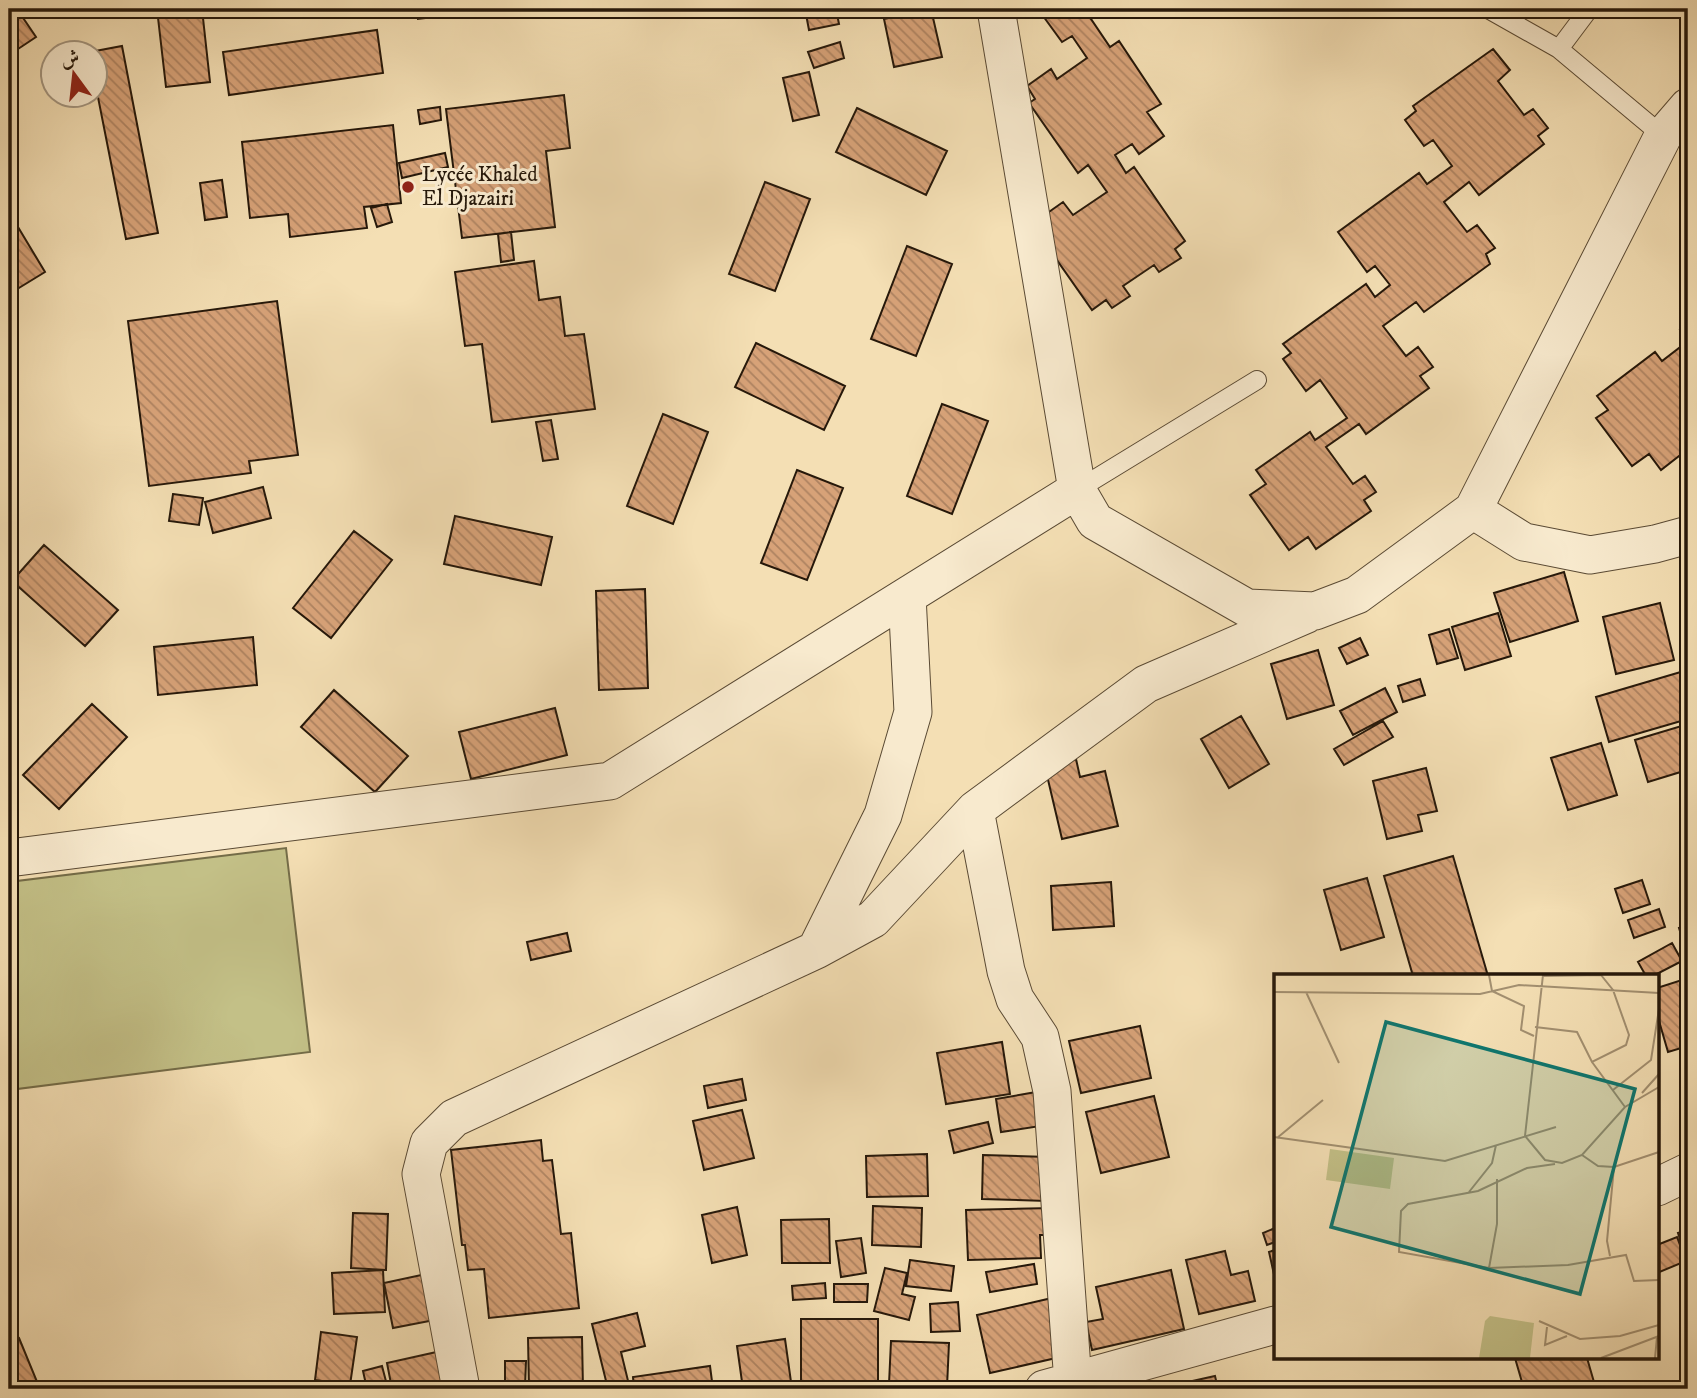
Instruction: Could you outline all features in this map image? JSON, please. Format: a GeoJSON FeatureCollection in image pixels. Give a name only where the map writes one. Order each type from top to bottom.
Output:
{"type":"FeatureCollection","features":[{"type":"Feature","properties":{"kind":"street"},"geometry":{"type":"LineString","coordinates":[[996,9],[1077,489],[1095,521]]}},
{"type":"Feature","properties":{"kind":"street"},"geometry":{"type":"LineString","coordinates":[[461,1389],[421,1174],[429,1143],[454,1118],[816,950],[873,919],[975,810],[1146,684],[1357,595],[1473,510],[1663,136],[1688,107]]}},
{"type":"Feature","properties":{"kind":"street"},"geometry":{"type":"LineString","coordinates":[[9,858],[610,781],[1077,489]]}},
{"type":"Feature","properties":{"kind":"street"},"geometry":{"type":"LineString","coordinates":[[1473,510],[1524,542],[1590,555],[1655,544],[1688,534]]}},
{"type":"Feature","properties":{"kind":"street"},"geometry":{"type":"LineString","coordinates":[[1042,511],[1095,521],[1247,608],[1315,611]]}},
{"type":"Feature","properties":{"kind":"street"},"geometry":{"type":"LineString","coordinates":[[816,950],[883,815],[913,712],[907,596]]}},
{"type":"Feature","properties":{"kind":"street"},"geometry":{"type":"LineString","coordinates":[[975,810],[1006,971],[1015,999],[1040,1037],[1052,1091],[1059,1386],[1274,1325]]}},
{"type":"Feature","properties":{"kind":"street"},"geometry":{"type":"LineString","coordinates":[[1658,1187],[1688,1172]]}},
{"type":"Feature","properties":{"kind":"lane"},"geometry":{"type":"LineString","coordinates":[[1488,9],[1559,49],[1663,136]]}},
{"type":"Feature","properties":{"kind":"lane"},"geometry":{"type":"LineString","coordinates":[[1559,49],[1588,9]]}},
{"type":"Feature","properties":{"kind":"lane"},"geometry":{"type":"LineString","coordinates":[[1077,489],[1257,380]]}},
{"type":"Feature","properties":{"kind":"shaded area"},"geometry":{"type":"Polygon","coordinates":[[[286,848],[310,1052],[9,1090],[9,882],[286,848]]]}},
{"type":"Feature","properties":{"kind":"building"},"geometry":{"type":"Polygon","coordinates":[[[9,9],[17,9],[36,37],[9,55],[9,9]]]}},
{"type":"Feature","properties":{"kind":"building"},"geometry":{"type":"Polygon","coordinates":[[[157,9],[202,9],[210,82],[166,87],[157,9]]]}},
{"type":"Feature","properties":{"kind":"building"},"geometry":{"type":"Polygon","coordinates":[[[327,9],[365,9],[328,14],[327,9]]]}},
{"type":"Feature","properties":{"kind":"building"},"geometry":{"type":"Polygon","coordinates":[[[395,9],[504,9],[418,19],[418,13],[396,15],[395,9]]]}},
{"type":"Feature","properties":{"kind":"building"},"geometry":{"type":"Polygon","coordinates":[[[805,9],[836,9],[839,24],[809,30],[805,9]]]}},
{"type":"Feature","properties":{"kind":"building"},"geometry":{"type":"Polygon","coordinates":[[[931,9],[942,57],[894,67],[884,19],[931,9]]]}},
{"type":"Feature","properties":{"kind":"building"},"geometry":{"type":"Polygon","coordinates":[[[1038,9],[1094,9],[1087,13],[1110,47],[1119,41],[1161,104],[1147,112],[1164,136],[1139,154],[1132,144],[1115,155],[1126,173],[1134,167],[1185,241],[1175,249],[1181,258],[1159,272],[1154,265],[1123,286],[1130,296],[1112,308],[1106,300],[1092,310],[1040,236],[1039,219],[1063,202],[1073,215],[1107,192],[1088,165],[1078,173],[1029,103],[1035,99],[1027,86],[1051,69],[1057,79],[1087,58],[1072,36],[1062,42],[1038,9]]]}},
{"type":"Feature","properties":{"kind":"building"},"geometry":{"type":"Polygon","coordinates":[[[377,30],[383,73],[229,95],[223,52],[377,30]]]}},
{"type":"Feature","properties":{"kind":"building"},"geometry":{"type":"Polygon","coordinates":[[[840,42],[844,58],[814,68],[808,52],[840,42]]]}},
{"type":"Feature","properties":{"kind":"building"},"geometry":{"type":"Polygon","coordinates":[[[122,46],[158,233],[126,239],[100,108],[108,108],[108,49],[122,46]]]}},
{"type":"Feature","properties":{"kind":"building"},"geometry":{"type":"Polygon","coordinates":[[[1493,49],[1510,70],[1498,81],[1524,115],[1533,109],[1548,128],[1538,136],[1544,144],[1479,195],[1469,182],[1444,202],[1467,232],[1477,225],[1495,248],[1486,254],[1490,264],[1424,312],[1416,302],[1383,326],[1406,356],[1418,347],[1433,367],[1420,376],[1429,388],[1366,434],[1359,424],[1326,447],[1353,484],[1365,476],[1376,492],[1364,500],[1371,511],[1316,549],[1308,537],[1289,550],[1250,495],[1266,484],[1256,470],[1310,432],[1315,440],[1347,418],[1320,380],[1306,391],[1283,359],[1291,353],[1283,344],[1366,284],[1375,297],[1390,285],[1375,266],[1367,272],[1338,232],[1419,173],[1427,184],[1452,166],[1433,140],[1424,146],[1405,120],[1416,111],[1413,106],[1493,49]]]}},
{"type":"Feature","properties":{"kind":"building"},"geometry":{"type":"Polygon","coordinates":[[[809,72],[819,115],[793,121],[783,78],[809,72]]]}},
{"type":"Feature","properties":{"kind":"building"},"geometry":{"type":"Polygon","coordinates":[[[564,95],[570,148],[546,151],[555,227],[462,238],[446,109],[564,95]]]}},
{"type":"Feature","properties":{"kind":"building"},"geometry":{"type":"Polygon","coordinates":[[[440,107],[441,120],[420,124],[418,110],[440,107]]]}},
{"type":"Feature","properties":{"kind":"building"},"geometry":{"type":"Polygon","coordinates":[[[857,108],[947,151],[926,195],[836,152],[857,108]]]}},
{"type":"Feature","properties":{"kind":"building"},"geometry":{"type":"Polygon","coordinates":[[[393,125],[401,203],[364,207],[367,228],[290,237],[288,214],[250,218],[242,142],[393,125]]]}},
{"type":"Feature","properties":{"kind":"building"},"geometry":{"type":"Polygon","coordinates":[[[445,153],[448,167],[402,178],[399,163],[445,153]]]}},
{"type":"Feature","properties":{"kind":"building"},"geometry":{"type":"Polygon","coordinates":[[[222,180],[227,217],[205,220],[200,183],[222,180]]]}},
{"type":"Feature","properties":{"kind":"building"},"geometry":{"type":"Polygon","coordinates":[[[765,182],[810,199],[775,291],[729,274],[765,182]]]}},
{"type":"Feature","properties":{"kind":"building"},"geometry":{"type":"Polygon","coordinates":[[[387,204],[392,222],[377,227],[371,208],[387,204]]]}},
{"type":"Feature","properties":{"kind":"building"},"geometry":{"type":"Polygon","coordinates":[[[18,227],[45,272],[9,294],[9,233],[18,227]]]}},
{"type":"Feature","properties":{"kind":"building"},"geometry":{"type":"Polygon","coordinates":[[[511,232],[514,260],[501,262],[498,234],[511,232]]]}},
{"type":"Feature","properties":{"kind":"building"},"geometry":{"type":"Polygon","coordinates":[[[907,246],[952,264],[916,356],[871,339],[907,246]]]}},
{"type":"Feature","properties":{"kind":"building"},"geometry":{"type":"Polygon","coordinates":[[[534,261],[539,300],[560,297],[565,336],[584,334],[595,409],[492,422],[482,344],[465,346],[455,272],[534,261]]]}},
{"type":"Feature","properties":{"kind":"building"},"geometry":{"type":"Polygon","coordinates":[[[277,301],[298,455],[249,461],[251,473],[149,486],[128,321],[277,301]]]}},
{"type":"Feature","properties":{"kind":"building"},"geometry":{"type":"Polygon","coordinates":[[[1688,323],[1688,341],[1680,330],[1688,323]]]}},
{"type":"Feature","properties":{"kind":"building"},"geometry":{"type":"Polygon","coordinates":[[[1688,341],[1688,375],[1683,380],[1688,386],[1688,449],[1661,470],[1649,454],[1632,466],[1596,418],[1608,410],[1597,396],[1655,352],[1662,361],[1688,341]]]}},
{"type":"Feature","properties":{"kind":"building"},"geometry":{"type":"Polygon","coordinates":[[[756,343],[845,386],[824,430],[735,387],[756,343]]]}},
{"type":"Feature","properties":{"kind":"building"},"geometry":{"type":"Polygon","coordinates":[[[942,404],[988,421],[952,514],[907,496],[942,404]]]}},
{"type":"Feature","properties":{"kind":"building"},"geometry":{"type":"Polygon","coordinates":[[[663,414],[708,432],[673,524],[627,506],[663,414]]]}},
{"type":"Feature","properties":{"kind":"building"},"geometry":{"type":"Polygon","coordinates":[[[551,420],[558,459],[543,461],[536,422],[551,420]]]}},
{"type":"Feature","properties":{"kind":"building"},"geometry":{"type":"Polygon","coordinates":[[[797,470],[843,488],[807,580],[761,563],[797,470]]]}},
{"type":"Feature","properties":{"kind":"building"},"geometry":{"type":"Polygon","coordinates":[[[263,487],[271,518],[213,533],[205,502],[263,487]]]}},
{"type":"Feature","properties":{"kind":"building"},"geometry":{"type":"Polygon","coordinates":[[[173,494],[203,498],[199,525],[169,521],[173,494]]]}},
{"type":"Feature","properties":{"kind":"building"},"geometry":{"type":"Polygon","coordinates":[[[455,516],[552,537],[541,585],[444,564],[455,516]]]}},
{"type":"Feature","properties":{"kind":"building"},"geometry":{"type":"Polygon","coordinates":[[[354,531],[392,560],[331,638],[293,608],[354,531]]]}},
{"type":"Feature","properties":{"kind":"building"},"geometry":{"type":"Polygon","coordinates":[[[44,545],[118,610],[85,646],[12,581],[44,545]]]}},
{"type":"Feature","properties":{"kind":"building"},"geometry":{"type":"Polygon","coordinates":[[[1564,572],[1578,621],[1510,642],[1494,593],[1564,572]]]}},
{"type":"Feature","properties":{"kind":"building"},"geometry":{"type":"Polygon","coordinates":[[[645,589],[648,688],[599,690],[596,591],[645,589]]]}},
{"type":"Feature","properties":{"kind":"building"},"geometry":{"type":"Polygon","coordinates":[[[1660,603],[1674,660],[1616,674],[1603,617],[1660,603]]]}},
{"type":"Feature","properties":{"kind":"building"},"geometry":{"type":"Polygon","coordinates":[[[1498,613],[1511,656],[1465,670],[1452,627],[1498,613]]]}},
{"type":"Feature","properties":{"kind":"building"},"geometry":{"type":"Polygon","coordinates":[[[1449,629],[1458,658],[1437,664],[1429,635],[1449,629]]]}},
{"type":"Feature","properties":{"kind":"building"},"geometry":{"type":"Polygon","coordinates":[[[253,637],[257,685],[158,695],[154,647],[253,637]]]}},
{"type":"Feature","properties":{"kind":"building"},"geometry":{"type":"Polygon","coordinates":[[[1360,638],[1368,655],[1347,664],[1339,648],[1360,638]]]}},
{"type":"Feature","properties":{"kind":"building"},"geometry":{"type":"Polygon","coordinates":[[[1318,650],[1334,705],[1287,719],[1271,664],[1318,650]]]}},
{"type":"Feature","properties":{"kind":"building"},"geometry":{"type":"Polygon","coordinates":[[[1684,671],[1688,684],[1688,719],[1609,742],[1596,697],[1684,671]]]}},
{"type":"Feature","properties":{"kind":"building"},"geometry":{"type":"Polygon","coordinates":[[[1420,679],[1425,695],[1403,702],[1398,686],[1420,679]]]}},
{"type":"Feature","properties":{"kind":"building"},"geometry":{"type":"Polygon","coordinates":[[[1385,688],[1397,712],[1353,735],[1340,711],[1385,688]]]}},
{"type":"Feature","properties":{"kind":"building"},"geometry":{"type":"Polygon","coordinates":[[[334,690],[408,756],[375,792],[301,727],[334,690]]]}},
{"type":"Feature","properties":{"kind":"building"},"geometry":{"type":"Polygon","coordinates":[[[92,704],[127,737],[59,809],[23,775],[92,704]]]}},
{"type":"Feature","properties":{"kind":"building"},"geometry":{"type":"Polygon","coordinates":[[[555,708],[567,755],[471,779],[459,732],[555,708]]]}},
{"type":"Feature","properties":{"kind":"building"},"geometry":{"type":"Polygon","coordinates":[[[1241,716],[1269,764],[1229,788],[1201,739],[1241,716]]]}},
{"type":"Feature","properties":{"kind":"building"},"geometry":{"type":"Polygon","coordinates":[[[1383,721],[1393,737],[1344,765],[1334,749],[1383,721]]]}},
{"type":"Feature","properties":{"kind":"building"},"geometry":{"type":"Polygon","coordinates":[[[1688,724],[1688,764],[1685,765],[1687,770],[1648,782],[1635,740],[1688,724]]]}},
{"type":"Feature","properties":{"kind":"building"},"geometry":{"type":"Polygon","coordinates":[[[1601,743],[1617,795],[1568,810],[1551,758],[1601,743]]]}},
{"type":"Feature","properties":{"kind":"building"},"geometry":{"type":"Polygon","coordinates":[[[1076,759],[1080,777],[1105,771],[1118,826],[1062,839],[1045,767],[1076,759]]]}},
{"type":"Feature","properties":{"kind":"building"},"geometry":{"type":"Polygon","coordinates":[[[1426,768],[1437,811],[1418,815],[1422,831],[1387,839],[1373,781],[1426,768]]]}},
{"type":"Feature","properties":{"kind":"building"},"geometry":{"type":"Polygon","coordinates":[[[1453,856],[1487,974],[1412,974],[1384,876],[1453,856]]]}},
{"type":"Feature","properties":{"kind":"building"},"geometry":{"type":"Polygon","coordinates":[[[1367,878],[1384,937],[1341,950],[1324,890],[1367,878]]]}},
{"type":"Feature","properties":{"kind":"building"},"geometry":{"type":"Polygon","coordinates":[[[1642,880],[1650,904],[1623,913],[1615,889],[1642,880]]]}},
{"type":"Feature","properties":{"kind":"building"},"geometry":{"type":"Polygon","coordinates":[[[1111,882],[1114,926],[1053,930],[1051,886],[1111,882]]]}},
{"type":"Feature","properties":{"kind":"building"},"geometry":{"type":"Polygon","coordinates":[[[1659,909],[1665,927],[1634,938],[1628,920],[1659,909]]]}},
{"type":"Feature","properties":{"kind":"building"},"geometry":{"type":"Polygon","coordinates":[[[1688,925],[1688,953],[1687,954],[1679,928],[1688,925]]]}},
{"type":"Feature","properties":{"kind":"building"},"geometry":{"type":"Polygon","coordinates":[[[567,933],[571,951],[531,960],[527,942],[567,933]]]}},
{"type":"Feature","properties":{"kind":"building"},"geometry":{"type":"Polygon","coordinates":[[[1672,943],[1682,961],[1657,974],[1645,974],[1638,962],[1672,943]]]}},
{"type":"Feature","properties":{"kind":"building"},"geometry":{"type":"Polygon","coordinates":[[[1688,978],[1688,1046],[1668,1052],[1658,1017],[1658,988],[1688,978]]]}},
{"type":"Feature","properties":{"kind":"building"},"geometry":{"type":"Polygon","coordinates":[[[1140,1026],[1151,1078],[1081,1093],[1069,1041],[1140,1026]]]}},
{"type":"Feature","properties":{"kind":"building"},"geometry":{"type":"Polygon","coordinates":[[[1002,1042],[1010,1094],[946,1104],[937,1053],[1002,1042]]]}},
{"type":"Feature","properties":{"kind":"building"},"geometry":{"type":"Polygon","coordinates":[[[742,1079],[746,1100],[708,1108],[704,1086],[742,1079]]]}},
{"type":"Feature","properties":{"kind":"building"},"geometry":{"type":"Polygon","coordinates":[[[1042,1091],[1047,1125],[1001,1132],[996,1099],[1042,1091]]]}},
{"type":"Feature","properties":{"kind":"building"},"geometry":{"type":"Polygon","coordinates":[[[1154,1096],[1169,1157],[1101,1173],[1086,1112],[1154,1096]]]}},
{"type":"Feature","properties":{"kind":"building"},"geometry":{"type":"Polygon","coordinates":[[[742,1110],[754,1158],[704,1170],[693,1121],[742,1110]]]}},
{"type":"Feature","properties":{"kind":"building"},"geometry":{"type":"Polygon","coordinates":[[[988,1122],[993,1143],[954,1153],[949,1131],[988,1122]]]}},
{"type":"Feature","properties":{"kind":"building"},"geometry":{"type":"Polygon","coordinates":[[[541,1140],[543,1161],[552,1160],[561,1234],[571,1233],[579,1308],[489,1318],[484,1269],[468,1270],[465,1245],[462,1245],[451,1150],[541,1140]]]}},
{"type":"Feature","properties":{"kind":"building"},"geometry":{"type":"Polygon","coordinates":[[[927,1154],[928,1196],[867,1197],[866,1156],[927,1154]]]}},
{"type":"Feature","properties":{"kind":"building"},"geometry":{"type":"Polygon","coordinates":[[[983,1155],[1048,1157],[1047,1201],[982,1199],[983,1155]]]}},
{"type":"Feature","properties":{"kind":"building"},"geometry":{"type":"Polygon","coordinates":[[[873,1206],[922,1208],[921,1247],[872,1245],[873,1206]]]}},
{"type":"Feature","properties":{"kind":"building"},"geometry":{"type":"Polygon","coordinates":[[[737,1207],[747,1255],[712,1263],[702,1215],[737,1207]]]}},
{"type":"Feature","properties":{"kind":"building"},"geometry":{"type":"Polygon","coordinates":[[[1053,1208],[1054,1235],[1040,1235],[1041,1258],[968,1260],[966,1210],[1053,1208]]]}},
{"type":"Feature","properties":{"kind":"building"},"geometry":{"type":"Polygon","coordinates":[[[353,1213],[388,1214],[386,1270],[351,1268],[353,1213]]]}},
{"type":"Feature","properties":{"kind":"building"},"geometry":{"type":"Polygon","coordinates":[[[829,1219],[830,1263],[782,1263],[781,1220],[829,1219]]]}},
{"type":"Feature","properties":{"kind":"building"},"geometry":{"type":"Polygon","coordinates":[[[1274,1228],[1274,1242],[1267,1245],[1263,1233],[1274,1228]]]}},
{"type":"Feature","properties":{"kind":"building"},"geometry":{"type":"Polygon","coordinates":[[[1688,1230],[1688,1260],[1687,1261],[1678,1233],[1688,1230]]]}},
{"type":"Feature","properties":{"kind":"building"},"geometry":{"type":"Polygon","coordinates":[[[1677,1237],[1686,1261],[1658,1273],[1658,1245],[1677,1237]]]}},
{"type":"Feature","properties":{"kind":"building"},"geometry":{"type":"Polygon","coordinates":[[[861,1238],[866,1273],[841,1277],[836,1241],[861,1238]]]}},
{"type":"Feature","properties":{"kind":"building"},"geometry":{"type":"Polygon","coordinates":[[[1274,1250],[1274,1274],[1269,1252],[1274,1250]]]}},
{"type":"Feature","properties":{"kind":"building"},"geometry":{"type":"Polygon","coordinates":[[[1225,1251],[1231,1275],[1248,1271],[1255,1301],[1199,1314],[1186,1260],[1225,1251]]]}},
{"type":"Feature","properties":{"kind":"building"},"geometry":{"type":"Polygon","coordinates":[[[910,1260],[954,1266],[951,1291],[906,1286],[910,1260]]]}},
{"type":"Feature","properties":{"kind":"building"},"geometry":{"type":"Polygon","coordinates":[[[1034,1264],[1037,1284],[990,1292],[986,1272],[1034,1264]]]}},
{"type":"Feature","properties":{"kind":"building"},"geometry":{"type":"Polygon","coordinates":[[[885,1268],[907,1273],[902,1294],[915,1297],[909,1320],[874,1311],[885,1268]]]}},
{"type":"Feature","properties":{"kind":"building"},"geometry":{"type":"Polygon","coordinates":[[[383,1270],[385,1312],[334,1314],[332,1273],[383,1270]]]}},
{"type":"Feature","properties":{"kind":"building"},"geometry":{"type":"Polygon","coordinates":[[[1171,1270],[1184,1329],[1092,1350],[1086,1322],[1103,1319],[1096,1287],[1171,1270]]]}},
{"type":"Feature","properties":{"kind":"building"},"geometry":{"type":"Polygon","coordinates":[[[440,1271],[450,1317],[393,1328],[384,1283],[440,1271]]]}},
{"type":"Feature","properties":{"kind":"building"},"geometry":{"type":"Polygon","coordinates":[[[825,1283],[826,1298],[793,1300],[792,1286],[825,1283]]]}},
{"type":"Feature","properties":{"kind":"building"},"geometry":{"type":"Polygon","coordinates":[[[834,1284],[868,1284],[867,1302],[834,1302],[834,1284]]]}},
{"type":"Feature","properties":{"kind":"building"},"geometry":{"type":"Polygon","coordinates":[[[1052,1298],[1065,1356],[990,1373],[977,1315],[1052,1298]]]}},
{"type":"Feature","properties":{"kind":"building"},"geometry":{"type":"Polygon","coordinates":[[[958,1302],[960,1331],[931,1332],[930,1304],[958,1302]]]}},
{"type":"Feature","properties":{"kind":"building"},"geometry":{"type":"Polygon","coordinates":[[[637,1313],[645,1346],[621,1352],[630,1389],[608,1389],[592,1324],[637,1313]]]}},
{"type":"Feature","properties":{"kind":"building"},"geometry":{"type":"Polygon","coordinates":[[[801,1319],[878,1319],[878,1381],[837,1381],[837,1389],[801,1389],[801,1319]]]}},
{"type":"Feature","properties":{"kind":"building"},"geometry":{"type":"Polygon","coordinates":[[[321,1332],[357,1337],[350,1385],[315,1380],[321,1332]]]}},
{"type":"Feature","properties":{"kind":"building"},"geometry":{"type":"Polygon","coordinates":[[[582,1337],[583,1389],[529,1389],[528,1338],[582,1337]]]}},
{"type":"Feature","properties":{"kind":"building"},"geometry":{"type":"Polygon","coordinates":[[[19,1338],[40,1389],[13,1389],[9,1377],[9,1342],[19,1338]]]}},
{"type":"Feature","properties":{"kind":"building"},"geometry":{"type":"Polygon","coordinates":[[[785,1339],[792,1389],[743,1389],[737,1346],[785,1339]]]}},
{"type":"Feature","properties":{"kind":"building"},"geometry":{"type":"Polygon","coordinates":[[[891,1341],[949,1343],[947,1387],[889,1384],[891,1341]]]}},
{"type":"Feature","properties":{"kind":"building"},"geometry":{"type":"Polygon","coordinates":[[[450,1349],[459,1389],[392,1389],[387,1363],[450,1349]]]}},
{"type":"Feature","properties":{"kind":"building"},"geometry":{"type":"Polygon","coordinates":[[[1516,1360],[1588,1360],[1596,1389],[1524,1389],[1516,1360]]]}},
{"type":"Feature","properties":{"kind":"building"},"geometry":{"type":"Polygon","coordinates":[[[505,1361],[526,1361],[525,1387],[505,1386],[505,1361]]]}},
{"type":"Feature","properties":{"kind":"building"},"geometry":{"type":"Polygon","coordinates":[[[382,1366],[388,1389],[367,1389],[363,1371],[382,1366]]]}},
{"type":"Feature","properties":{"kind":"building"},"geometry":{"type":"Polygon","coordinates":[[[710,1366],[713,1389],[634,1389],[633,1377],[710,1366]]]}},
{"type":"Feature","properties":{"kind":"building"},"geometry":{"type":"Polygon","coordinates":[[[1215,1376],[1218,1389],[1165,1389],[1165,1387],[1215,1376]]]}},
{"type":"Feature","properties":{"kind":"place","name":"Lycée Khaled El Djazairi"},"geometry":{"type":"Point","coordinates":[408,187]}}]}
